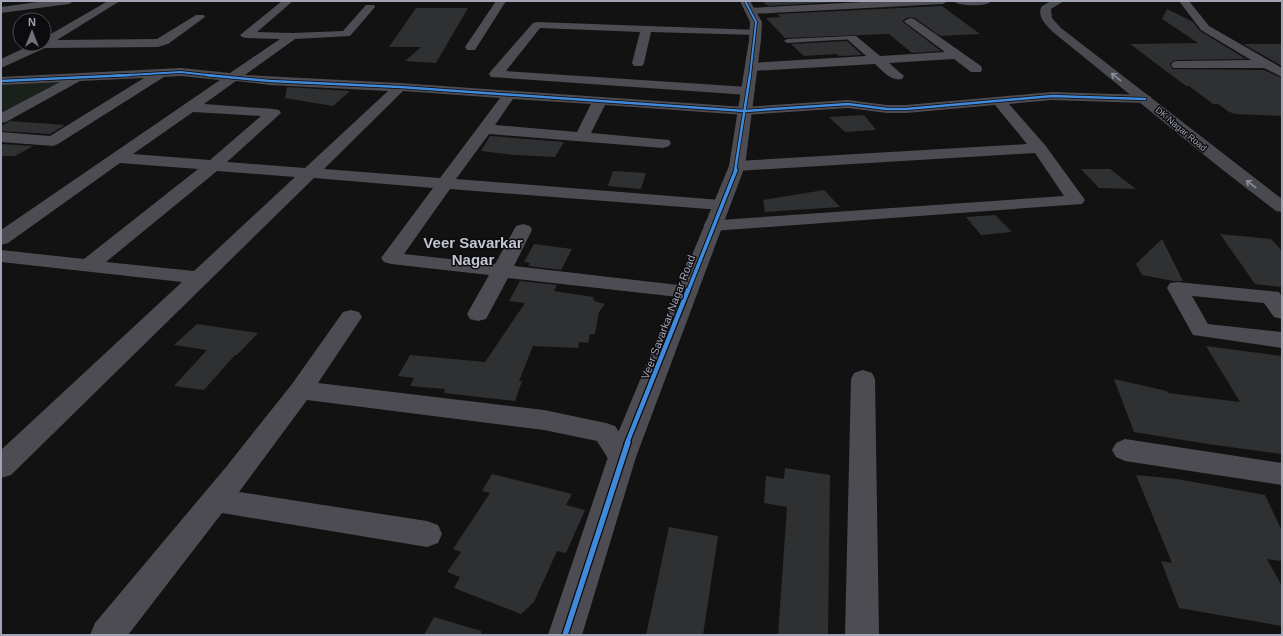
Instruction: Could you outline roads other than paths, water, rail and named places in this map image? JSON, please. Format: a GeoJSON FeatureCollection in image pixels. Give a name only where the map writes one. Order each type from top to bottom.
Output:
{"type":"FeatureCollection","features":[{"type":"Feature","properties":{"kind":"main road","name":"DK Nagar Road"},"geometry":{"type":"LineString","coordinates":[[1282,193],[1082,35],[1067,9],[1046,8],[1046,19],[1057,30],[1145,99],[1215,157],[1282,207]]}},
{"type":"Feature","properties":{"kind":"street"},"geometry":{"type":"LineString","coordinates":[[1,9],[12,1]]}},
{"type":"Feature","properties":{"kind":"street"},"geometry":{"type":"LineString","coordinates":[[1,9],[69,1]]}},
{"type":"Feature","properties":{"kind":"street"},"geometry":{"type":"LineString","coordinates":[[52,39],[116,1]]}},
{"type":"Feature","properties":{"kind":"street"},"geometry":{"type":"LineString","coordinates":[[288,1],[246,35],[292,36],[346,34],[370,7]]}},
{"type":"Feature","properties":{"kind":"street"},"geometry":{"type":"LineString","coordinates":[[471,47],[501,1]]}},
{"type":"Feature","properties":{"kind":"street"},"geometry":{"type":"LineString","coordinates":[[747,6],[943,1]]}},
{"type":"Feature","properties":{"kind":"street"},"geometry":{"type":"LineString","coordinates":[[958,1],[985,2],[984,1]]}},
{"type":"Feature","properties":{"kind":"street"},"geometry":{"type":"LineString","coordinates":[[1184,1],[1205,28],[1281,72]]}},
{"type":"Feature","properties":{"kind":"street","name":"Veer Savarkar Nagar Road"},"geometry":{"type":"LineString","coordinates":[[565,635],[622,457],[737,166],[756,22],[747,6]]}},
{"type":"Feature","properties":{"kind":"street"},"geometry":{"type":"LineString","coordinates":[[52,44],[158,43],[164,41],[200,17]]}},
{"type":"Feature","properties":{"kind":"street"},"geometry":{"type":"LineString","coordinates":[[910,21],[976,68]]}},
{"type":"Feature","properties":{"kind":"street"},"geometry":{"type":"LineString","coordinates":[[746,101],[496,74],[538,25],[755,32]]}},
{"type":"Feature","properties":{"kind":"street"},"geometry":{"type":"LineString","coordinates":[[638,63],[646,28]]}},
{"type":"Feature","properties":{"kind":"street"},"geometry":{"type":"LineString","coordinates":[[1,239],[292,36]]}},
{"type":"Feature","properties":{"kind":"street"},"geometry":{"type":"LineString","coordinates":[[852,38],[898,76]]}},
{"type":"Feature","properties":{"kind":"street"},"geometry":{"type":"LineString","coordinates":[[1,64],[26,52]]}},
{"type":"Feature","properties":{"kind":"street"},"geometry":{"type":"LineString","coordinates":[[751,67],[877,58],[956,55]]}},
{"type":"Feature","properties":{"kind":"street"},"geometry":{"type":"LineString","coordinates":[[1177,65],[1266,64]]}},
{"type":"Feature","properties":{"kind":"street"},"geometry":{"type":"LineString","coordinates":[[1,81],[181,72],[270,81],[400,87],[600,101],[746,101],[848,104],[887,109],[906,109],[1052,96],[1145,99]]}},
{"type":"Feature","properties":{"kind":"street"},"geometry":{"type":"LineString","coordinates":[[1,137],[53,140],[160,73]]}},
{"type":"Feature","properties":{"kind":"street"},"geometry":{"type":"LineString","coordinates":[[1,119],[81,77]]}},
{"type":"Feature","properties":{"kind":"street"},"geometry":{"type":"LineString","coordinates":[[1,467],[400,87]]}},
{"type":"Feature","properties":{"kind":"street"},"geometry":{"type":"LineString","coordinates":[[508,95],[391,258],[687,292]]}},
{"type":"Feature","properties":{"kind":"street"},"geometry":{"type":"LineString","coordinates":[[582,136],[600,101]]}},
{"type":"Feature","properties":{"kind":"street"},"geometry":{"type":"LineString","coordinates":[[713,225],[1076,200],[1039,148],[999,101]]}},
{"type":"Feature","properties":{"kind":"street"},"geometry":{"type":"LineString","coordinates":[[88,266],[212,166],[274,113],[189,107]]}},
{"type":"Feature","properties":{"kind":"street"},"geometry":{"type":"LineString","coordinates":[[484,129],[663,143]]}},
{"type":"Feature","properties":{"kind":"street"},"geometry":{"type":"LineString","coordinates":[[737,166],[1039,148]]}},
{"type":"Feature","properties":{"kind":"street"},"geometry":{"type":"LineString","coordinates":[[116,158],[721,205]]}},
{"type":"Feature","properties":{"kind":"street"},"geometry":{"type":"LineString","coordinates":[[478,314],[523,230]]}},
{"type":"Feature","properties":{"kind":"street"},"geometry":{"type":"LineString","coordinates":[[1,256],[199,278]]}},
{"type":"Feature","properties":{"kind":"street"},"geometry":{"type":"LineString","coordinates":[[1282,312],[1270,297],[1177,288],[1201,330],[1282,340]]}},
{"type":"Feature","properties":{"kind":"street"},"geometry":{"type":"LineString","coordinates":[[106,635],[215,500],[301,390],[351,317]]}},
{"type":"Feature","properties":{"kind":"street"},"geometry":{"type":"LineString","coordinates":[[862,635],[863,379]]}},
{"type":"Feature","properties":{"kind":"street"},"geometry":{"type":"LineString","coordinates":[[301,390],[544,420],[606,433],[622,457]]}},
{"type":"Feature","properties":{"kind":"street"},"geometry":{"type":"LineString","coordinates":[[1125,450],[1282,474]]}},
{"type":"Feature","properties":{"kind":"street"},"geometry":{"type":"LineString","coordinates":[[215,500],[427,534]]}},
{"type":"Feature","properties":{"kind":"lane"},"geometry":{"type":"LineString","coordinates":[[787,40],[852,38]]}},
{"type":"Feature","properties":{"kind":"district","name":"Veer Savarkar Nagar"},"geometry":{"type":"Point","coordinates":[473,250]}}]}
